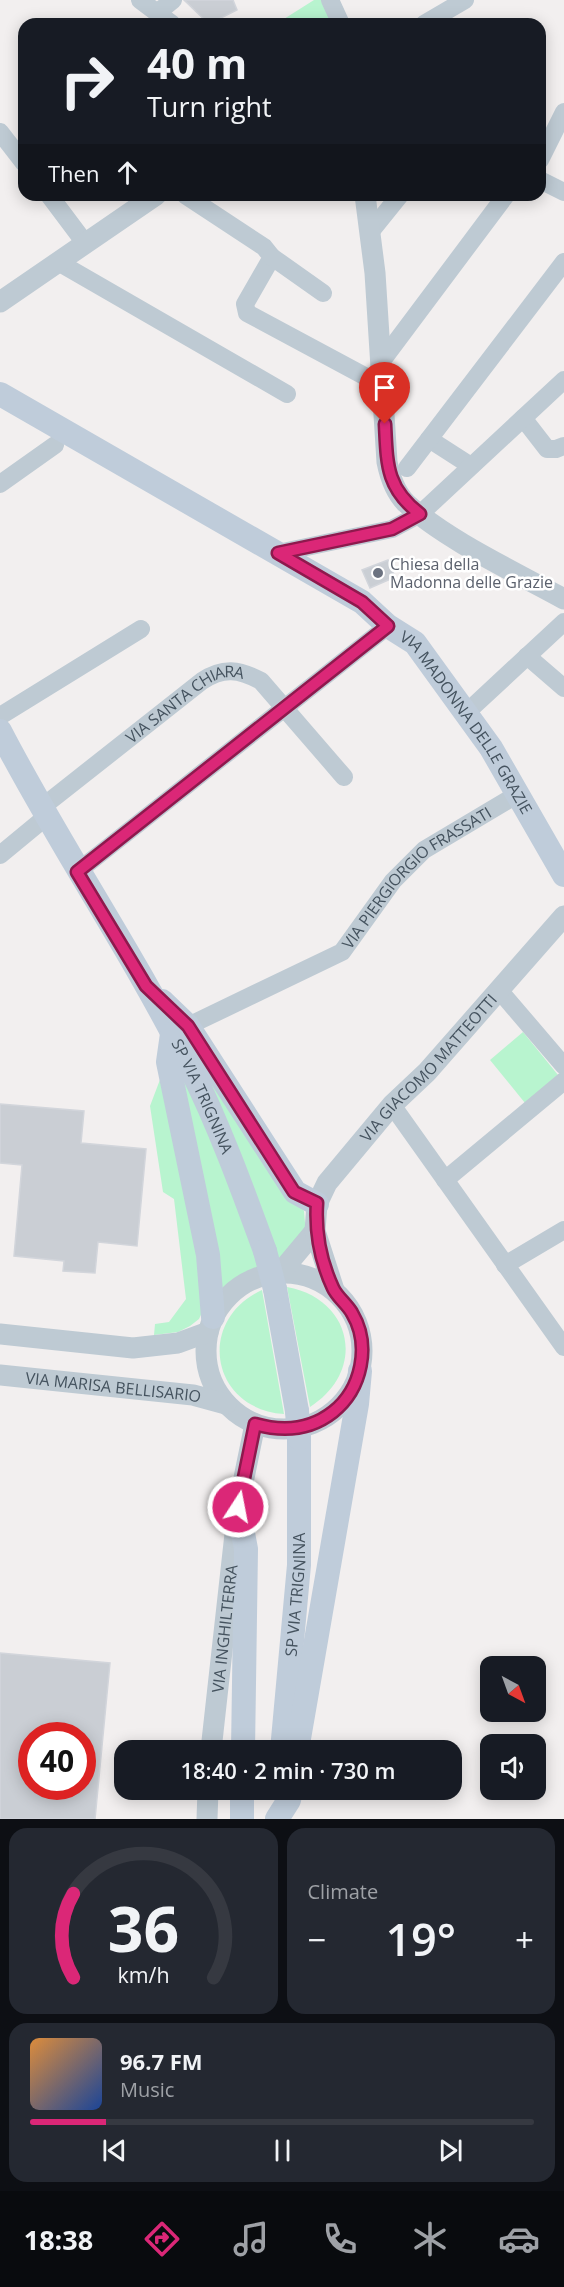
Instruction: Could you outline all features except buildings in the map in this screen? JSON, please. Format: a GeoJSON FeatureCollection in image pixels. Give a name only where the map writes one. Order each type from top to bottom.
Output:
{"type":"FeatureCollection","features":[{"type":"Feature","properties":{"kind":"main road","name":"VIA MADONNA DELLE GRAZIE"},"geometry":{"type":"LineString","coordinates":[[0,394],[362,602],[388,626],[415,643],[491,748],[564,875]]}},
{"type":"Feature","properties":{"kind":"main road","name":"SP VIA TRIGNINA"},"geometry":{"type":"LineString","coordinates":[[0,731],[77,872],[146,986],[180,1030],[278,1281],[299,1438],[299,1565],[283,1740]]}},
{"type":"Feature","properties":{"kind":"main road"},"geometry":{"type":"LineString","coordinates":[[180,1030],[294,1192],[317,1203]]}},
{"type":"Feature","properties":{"kind":"main road"},"geometry":{"type":"LineString","coordinates":[[180,1030],[168,1062],[208,1255],[211,1324]]}},
{"type":"Feature","properties":{"kind":"main road"},"geometry":{"type":"LineString","coordinates":[[299,1740],[357,1404],[360,1371]]}},
{"type":"Feature","properties":{"kind":"main road"},"geometry":{"type":"LineString","coordinates":[[238,1507],[246,1549],[243,1740]]}},
{"type":"Feature","properties":{"kind":"main road"},"geometry":{"type":"LineString","coordinates":[[242,1800],[242,1819]]}},
{"type":"Feature","properties":{"kind":"main road"},"geometry":{"type":"LineString","coordinates":[[277,1819],[278,1800]]}},
{"type":"Feature","properties":{"kind":"main road"},"geometry":{"type":"LineString","coordinates":[[277,1819],[289,1800]]}},
{"type":"Feature","properties":{"kind":"street"},"geometry":{"type":"LineString","coordinates":[[140,0],[164,18]]}},
{"type":"Feature","properties":{"kind":"street"},"geometry":{"type":"LineString","coordinates":[[157,13],[173,0]]}},
{"type":"Feature","properties":{"kind":"street"},"geometry":{"type":"LineString","coordinates":[[330,0],[338,18]]}},
{"type":"Feature","properties":{"kind":"street"},"geometry":{"type":"LineString","coordinates":[[436,18],[465,0]]}},
{"type":"Feature","properties":{"kind":"street"},"geometry":{"type":"LineString","coordinates":[[546,148],[564,112]]}},
{"type":"Feature","properties":{"kind":"street"},"geometry":{"type":"LineString","coordinates":[[0,132],[18,155]]}},
{"type":"Feature","properties":{"kind":"street"},"geometry":{"type":"LineString","coordinates":[[546,183],[564,192]]}},
{"type":"Feature","properties":{"kind":"street"},"geometry":{"type":"LineString","coordinates":[[54,201],[85,243]]}},
{"type":"Feature","properties":{"kind":"street"},"geometry":{"type":"LineString","coordinates":[[0,302],[147,201]]}},
{"type":"Feature","properties":{"kind":"street"},"geometry":{"type":"LineString","coordinates":[[194,201],[264,247],[272,257],[323,293]]}},
{"type":"Feature","properties":{"kind":"street"},"geometry":{"type":"LineString","coordinates":[[366,201],[371,231],[387,462],[390,477],[405,502],[420,514],[460,541],[564,599]]}},
{"type":"Feature","properties":{"kind":"street"},"geometry":{"type":"LineString","coordinates":[[371,231],[395,201]]}},
{"type":"Feature","properties":{"kind":"street"},"geometry":{"type":"LineString","coordinates":[[381,362],[502,201]]}},
{"type":"Feature","properties":{"kind":"street"},"geometry":{"type":"LineString","coordinates":[[272,257],[244,304],[247,313],[383,386]]}},
{"type":"Feature","properties":{"kind":"street"},"geometry":{"type":"LineString","coordinates":[[58,262],[287,394]]}},
{"type":"Feature","properties":{"kind":"street"},"geometry":{"type":"LineString","coordinates":[[407,468],[564,262]]}},
{"type":"Feature","properties":{"kind":"street"},"geometry":{"type":"LineString","coordinates":[[278,553],[392,529],[420,514],[564,380]]}},
{"type":"Feature","properties":{"kind":"street"},"geometry":{"type":"LineString","coordinates":[[523,418],[547,449],[564,446]]}},
{"type":"Feature","properties":{"kind":"street"},"geometry":{"type":"LineString","coordinates":[[429,439],[471,466]]}},
{"type":"Feature","properties":{"kind":"street"},"geometry":{"type":"LineString","coordinates":[[0,484],[56,445]]}},
{"type":"Feature","properties":{"kind":"street"},"geometry":{"type":"LineString","coordinates":[[466,713],[564,622]]}},
{"type":"Feature","properties":{"kind":"street"},"geometry":{"type":"LineString","coordinates":[[77,872],[388,626]]}},
{"type":"Feature","properties":{"kind":"street"},"geometry":{"type":"LineString","coordinates":[[0,716],[141,629]]}},
{"type":"Feature","properties":{"kind":"street"},"geometry":{"type":"LineString","coordinates":[[527,656],[564,688]]}},
{"type":"Feature","properties":{"kind":"street","name":"VIA SANTA CHIARA"},"geometry":{"type":"LineString","coordinates":[[0,855],[44,812],[215,672],[227,670],[245,673],[261,681],[344,777]]}},
{"type":"Feature","properties":{"kind":"street","name":"VIA PIERGIORGIO FRASSATI"},"geometry":{"type":"LineString","coordinates":[[180,1030],[342,952],[393,881],[424,850],[518,794]]}},
{"type":"Feature","properties":{"kind":"street","name":"VIA GIACOMO MATTEOTTI"},"geometry":{"type":"LineString","coordinates":[[334,1290],[315,1231],[317,1203],[327,1183],[392,1106],[427,1072],[564,916]]}},
{"type":"Feature","properties":{"kind":"street"},"geometry":{"type":"LineString","coordinates":[[499,990],[564,1066]]}},
{"type":"Feature","properties":{"kind":"street"},"geometry":{"type":"LineString","coordinates":[[445,1180],[564,1081]]}},
{"type":"Feature","properties":{"kind":"street"},"geometry":{"type":"LineString","coordinates":[[392,1106],[564,1347]]}},
{"type":"Feature","properties":{"kind":"street"},"geometry":{"type":"LineString","coordinates":[[505,1265],[564,1230]]}},
{"type":"Feature","properties":{"kind":"street"},"geometry":{"type":"LineString","coordinates":[[278,1281],[315,1231]]}},
{"type":"Feature","properties":{"kind":"street"},"geometry":{"type":"LineString","coordinates":[[266,1275],[278,1281],[308,1276],[334,1290],[349,1307],[359,1327],[362,1349],[360,1371],[347,1397],[326,1417],[312,1424],[291,1429],[269,1428],[255,1424],[226,1404],[213,1385],[206,1363],[211,1324],[230,1294],[240,1286],[266,1275]]}},
{"type":"Feature","properties":{"kind":"street"},"geometry":{"type":"LineString","coordinates":[[0,1334],[133,1348],[178,1343],[211,1324]]}},
{"type":"Feature","properties":{"kind":"street","name":"VIA MARISA BELLISARIO"},"geometry":{"type":"LineString","coordinates":[[0,1375],[193,1395],[226,1404]]}},
{"type":"Feature","properties":{"kind":"street","name":"VIA INGHILTERRA"},"geometry":{"type":"LineString","coordinates":[[212,1740],[238,1507],[255,1424]]}},
{"type":"Feature","properties":{"kind":"street"},"geometry":{"type":"LineString","coordinates":[[207,1819],[208,1800]]}},
{"type":"Feature","properties":{"kind":"green space"},"geometry":{"type":"Polygon","coordinates":[[[314,0],[323,0],[330,18],[286,18],[314,0]]]}},
{"type":"Feature","properties":{"kind":"green space"},"geometry":{"type":"Polygon","coordinates":[[[523,1032],[558,1075],[525,1103],[490,1060],[523,1032]]]}},
{"type":"Feature","properties":{"kind":"green space"},"geometry":{"type":"Polygon","coordinates":[[[206,1059],[304,1211],[306,1234],[283,1262],[257,1269],[237,1281],[204,1308],[199,1319],[190,1326],[178,1332],[154,1335],[155,1324],[169,1322],[186,1299],[174,1199],[163,1192],[150,1106],[161,1077],[206,1059]]]}},
{"type":"Feature","properties":{"kind":"green space"},"geometry":{"type":"Polygon","coordinates":[[[287,1287],[309,1294],[326,1306],[338,1321],[345,1338],[345,1356],[340,1375],[328,1392],[310,1407],[287,1287]]]}},
{"type":"Feature","properties":{"kind":"green space"},"geometry":{"type":"Polygon","coordinates":[[[262,1290],[284,1414],[259,1408],[240,1397],[227,1380],[220,1361],[220,1341],[227,1321],[241,1304],[262,1290]]]}},
{"type":"Feature","properties":{"kind":"place","name":"Chiesa della Madonna delle Grazie"},"geometry":{"type":"Point","coordinates":[378,573]}},
{"type":"Feature","properties":{"kind":"route"},"geometry":{"type":"LineString","coordinates":[[238,1507],[255,1424],[269,1428],[298,1428],[326,1417],[337,1408],[355,1385],[360,1371],[362,1341],[359,1327],[353,1313],[334,1290],[322,1259],[315,1231],[317,1203],[294,1192],[188,1026],[146,986],[77,872],[388,626],[362,602],[278,553],[392,529],[420,514],[405,502],[390,477],[385,424]]}}]}
